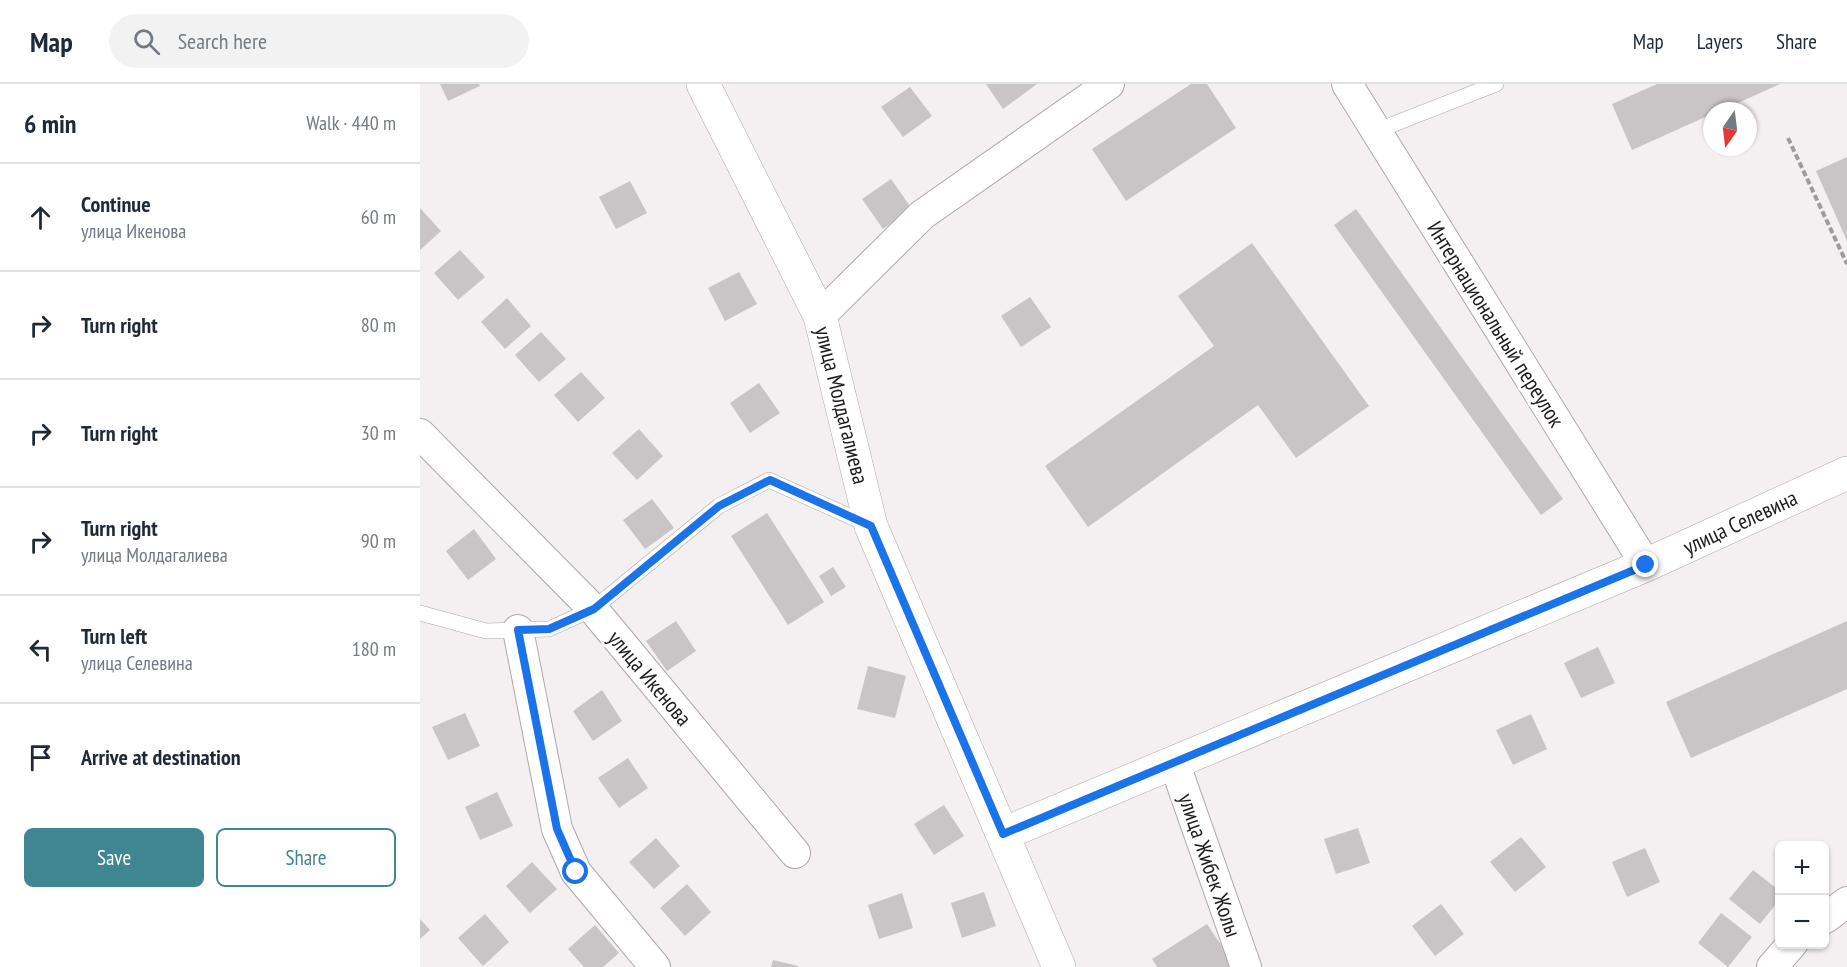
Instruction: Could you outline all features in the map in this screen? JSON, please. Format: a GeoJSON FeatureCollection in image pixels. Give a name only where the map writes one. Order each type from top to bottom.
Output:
{"type":"FeatureCollection","features":[{"type":"Feature","properties":{"kind":"street","name":"улица Молдагалиева"},"geometry":{"type":"LineString","coordinates":[[703,84],[820,316],[871,526],[1059,967]]}},
{"type":"Feature","properties":{"kind":"street"},"geometry":{"type":"LineString","coordinates":[[820,316],[922,215],[1109,84]]}},
{"type":"Feature","properties":{"kind":"street","name":"Интернациональный переулок"},"geometry":{"type":"LineString","coordinates":[[1347,84],[1646,565]]}},
{"type":"Feature","properties":{"kind":"street","name":"улица Икенова"},"geometry":{"type":"LineString","coordinates":[[420,434],[594,609],[795,853]]}},
{"type":"Feature","properties":{"kind":"street","name":"улица Селевина"},"geometry":{"type":"LineString","coordinates":[[1003,834],[1646,565],[1847,473]]}},
{"type":"Feature","properties":{"kind":"street"},"geometry":{"type":"LineString","coordinates":[[518,630],[557,829],[576,872],[655,967]]}},
{"type":"Feature","properties":{"kind":"street","name":"улица Жибек Жолы"},"geometry":{"type":"LineString","coordinates":[[1174,762],[1246,967]]}},
{"type":"Feature","properties":{"kind":"street"},"geometry":{"type":"LineString","coordinates":[[1829,915],[1847,902]]}},
{"type":"Feature","properties":{"kind":"street"},"geometry":{"type":"LineString","coordinates":[[1772,967],[1788,949]]}},
{"type":"Feature","properties":{"kind":"lane"},"geometry":{"type":"LineString","coordinates":[[1376,131],[1496,84]]}},
{"type":"Feature","properties":{"kind":"lane"},"geometry":{"type":"LineString","coordinates":[[420,613],[486,631],[549,629],[594,609],[719,506],[770,480],[871,526]]}},
{"type":"Feature","properties":{"kind":"path"},"geometry":{"type":"LineString","coordinates":[[1788,138],[1847,264]]}},
{"type":"Feature","properties":{"kind":"building"},"geometry":{"type":"Polygon","coordinates":[[[440,84],[479,84],[480,86],[448,101],[440,84]]]}},
{"type":"Feature","properties":{"kind":"building"},"geometry":{"type":"Polygon","coordinates":[[[986,84],[1037,84],[1003,109],[986,84]]]}},
{"type":"Feature","properties":{"kind":"building"},"geometry":{"type":"Polygon","coordinates":[[[1191,84],[1207,84],[1236,128],[1126,201],[1092,149],[1191,84]]]}},
{"type":"Feature","properties":{"kind":"building"},"geometry":{"type":"Polygon","coordinates":[[[1657,84],[1780,84],[1740,102],[1703,102],[1703,118],[1632,150],[1612,104],[1657,84]]]}},
{"type":"Feature","properties":{"kind":"building"},"geometry":{"type":"Polygon","coordinates":[[[910,87],[932,116],[903,137],[881,107],[910,87]]]}},
{"type":"Feature","properties":{"kind":"building"},"geometry":{"type":"Polygon","coordinates":[[[1847,157],[1847,241],[1816,171],[1847,157]]]}},
{"type":"Feature","properties":{"kind":"building"},"geometry":{"type":"Polygon","coordinates":[[[891,179],[912,209],[883,229],[862,199],[891,179]]]}},
{"type":"Feature","properties":{"kind":"building"},"geometry":{"type":"Polygon","coordinates":[[[630,181],[647,213],[616,229],[599,197],[630,181]]]}},
{"type":"Feature","properties":{"kind":"building"},"geometry":{"type":"Polygon","coordinates":[[[420,208],[441,231],[420,250],[420,208]]]}},
{"type":"Feature","properties":{"kind":"building"},"geometry":{"type":"Polygon","coordinates":[[[1356,209],[1563,499],[1541,515],[1334,225],[1356,209]]]}},
{"type":"Feature","properties":{"kind":"building"},"geometry":{"type":"Polygon","coordinates":[[[1252,243],[1369,406],[1296,458],[1258,405],[1088,527],[1045,466],[1214,346],[1178,296],[1252,243]]]}},
{"type":"Feature","properties":{"kind":"building"},"geometry":{"type":"Polygon","coordinates":[[[460,250],[485,277],[458,300],[434,273],[460,250]]]}},
{"type":"Feature","properties":{"kind":"building"},"geometry":{"type":"Polygon","coordinates":[[[739,272],[757,304],[725,321],[708,288],[739,272]]]}},
{"type":"Feature","properties":{"kind":"building"},"geometry":{"type":"Polygon","coordinates":[[[1030,297],[1051,327],[1021,347],[1001,316],[1030,297]]]}},
{"type":"Feature","properties":{"kind":"building"},"geometry":{"type":"Polygon","coordinates":[[[507,298],[531,326],[505,349],[481,322],[507,298]]]}},
{"type":"Feature","properties":{"kind":"building"},"geometry":{"type":"Polygon","coordinates":[[[541,332],[566,359],[539,382],[515,355],[541,332]]]}},
{"type":"Feature","properties":{"kind":"building"},"geometry":{"type":"Polygon","coordinates":[[[581,372],[605,398],[578,422],[554,395],[581,372]]]}},
{"type":"Feature","properties":{"kind":"building"},"geometry":{"type":"Polygon","coordinates":[[[759,383],[780,413],[750,433],[730,403],[759,383]]]}},
{"type":"Feature","properties":{"kind":"building"},"geometry":{"type":"Polygon","coordinates":[[[639,429],[663,456],[637,480],[612,453],[639,429]]]}},
{"type":"Feature","properties":{"kind":"building"},"geometry":{"type":"Polygon","coordinates":[[[652,499],[674,528],[645,549],[623,520],[652,499]]]}},
{"type":"Feature","properties":{"kind":"building"},"geometry":{"type":"Polygon","coordinates":[[[767,513],[824,602],[788,625],[731,536],[767,513]]]}},
{"type":"Feature","properties":{"kind":"building"},"geometry":{"type":"Polygon","coordinates":[[[474,529],[496,559],[468,580],[446,551],[474,529]]]}},
{"type":"Feature","properties":{"kind":"building"},"geometry":{"type":"Polygon","coordinates":[[[833,567],[846,587],[831,596],[819,576],[833,567]]]}},
{"type":"Feature","properties":{"kind":"building"},"geometry":{"type":"Polygon","coordinates":[[[676,621],[696,651],[667,671],[646,641],[676,621]]]}},
{"type":"Feature","properties":{"kind":"building"},"geometry":{"type":"Polygon","coordinates":[[[1847,621],[1847,689],[1691,758],[1666,702],[1847,621]]]}},
{"type":"Feature","properties":{"kind":"building"},"geometry":{"type":"Polygon","coordinates":[[[1598,647],[1615,683],[1581,698],[1564,663],[1598,647]]]}},
{"type":"Feature","properties":{"kind":"building"},"geometry":{"type":"Polygon","coordinates":[[[868,666],[906,676],[895,718],[857,709],[868,666]]]}},
{"type":"Feature","properties":{"kind":"building"},"geometry":{"type":"Polygon","coordinates":[[[602,690],[622,721],[593,741],[573,711],[602,690]]]}},
{"type":"Feature","properties":{"kind":"building"},"geometry":{"type":"Polygon","coordinates":[[[465,713],[480,746],[448,760],[432,727],[465,713]]]}},
{"type":"Feature","properties":{"kind":"building"},"geometry":{"type":"Polygon","coordinates":[[[1531,714],[1547,749],[1513,765],[1496,730],[1531,714]]]}},
{"type":"Feature","properties":{"kind":"building"},"geometry":{"type":"Polygon","coordinates":[[[628,758],[648,788],[619,808],[598,778],[628,758]]]}},
{"type":"Feature","properties":{"kind":"building"},"geometry":{"type":"Polygon","coordinates":[[[497,792],[513,826],[480,840],[465,807],[497,792]]]}},
{"type":"Feature","properties":{"kind":"building"},"geometry":{"type":"Polygon","coordinates":[[[944,805],[964,836],[934,855],[914,824],[944,805]]]}},
{"type":"Feature","properties":{"kind":"building"},"geometry":{"type":"Polygon","coordinates":[[[1358,828],[1370,863],[1336,874],[1324,839],[1358,828]]]}},
{"type":"Feature","properties":{"kind":"building"},"geometry":{"type":"Polygon","coordinates":[[[1521,837],[1546,867],[1515,892],[1490,862],[1521,837]]]}},
{"type":"Feature","properties":{"kind":"building"},"geometry":{"type":"Polygon","coordinates":[[[656,838],[680,866],[654,889],[629,862],[656,838]]]}},
{"type":"Feature","properties":{"kind":"building"},"geometry":{"type":"Polygon","coordinates":[[[1645,848],[1660,882],[1627,897],[1612,862],[1645,848]]]}},
{"type":"Feature","properties":{"kind":"building"},"geometry":{"type":"Polygon","coordinates":[[[532,862],[557,889],[530,913],[506,886],[532,862]]]}},
{"type":"Feature","properties":{"kind":"building"},"geometry":{"type":"Polygon","coordinates":[[[1753,870],[1775,887],[1775,905],[1760,924],[1729,899],[1753,870]]]}},
{"type":"Feature","properties":{"kind":"building"},"geometry":{"type":"Polygon","coordinates":[[[687,884],[711,912],[685,936],[660,908],[687,884]]]}},
{"type":"Feature","properties":{"kind":"building"},"geometry":{"type":"Polygon","coordinates":[[[984,892],[996,926],[962,938],[951,903],[984,892]]]}},
{"type":"Feature","properties":{"kind":"building"},"geometry":{"type":"Polygon","coordinates":[[[902,893],[913,928],[879,939],[868,905],[902,893]]]}},
{"type":"Feature","properties":{"kind":"building"},"geometry":{"type":"Polygon","coordinates":[[[1441,904],[1464,934],[1435,956],[1412,926],[1441,904]]]}},
{"type":"Feature","properties":{"kind":"building"},"geometry":{"type":"Polygon","coordinates":[[[1721,913],[1752,937],[1728,967],[1698,943],[1721,913]]]}},
{"type":"Feature","properties":{"kind":"building"},"geometry":{"type":"Polygon","coordinates":[[[485,914],[509,942],[483,966],[458,938],[485,914]]]}},
{"type":"Feature","properties":{"kind":"building"},"geometry":{"type":"Polygon","coordinates":[[[420,919],[430,930],[420,939],[420,919]]]}},
{"type":"Feature","properties":{"kind":"building"},"geometry":{"type":"Polygon","coordinates":[[[1207,924],[1234,964],[1229,967],[1157,967],[1152,959],[1207,924]]]}},
{"type":"Feature","properties":{"kind":"building"},"geometry":{"type":"Polygon","coordinates":[[[595,925],[619,953],[603,967],[584,967],[568,949],[595,925]]]}},
{"type":"Feature","properties":{"kind":"building"},"geometry":{"type":"Polygon","coordinates":[[[773,960],[798,966],[798,967],[771,967],[773,960]]]}},
{"type":"Feature","properties":{"kind":"route"},"geometry":{"type":"LineString","coordinates":[[576,872],[557,829],[518,630],[549,629],[594,609],[719,506],[770,480],[871,526],[1003,834],[1646,565]]}}]}
